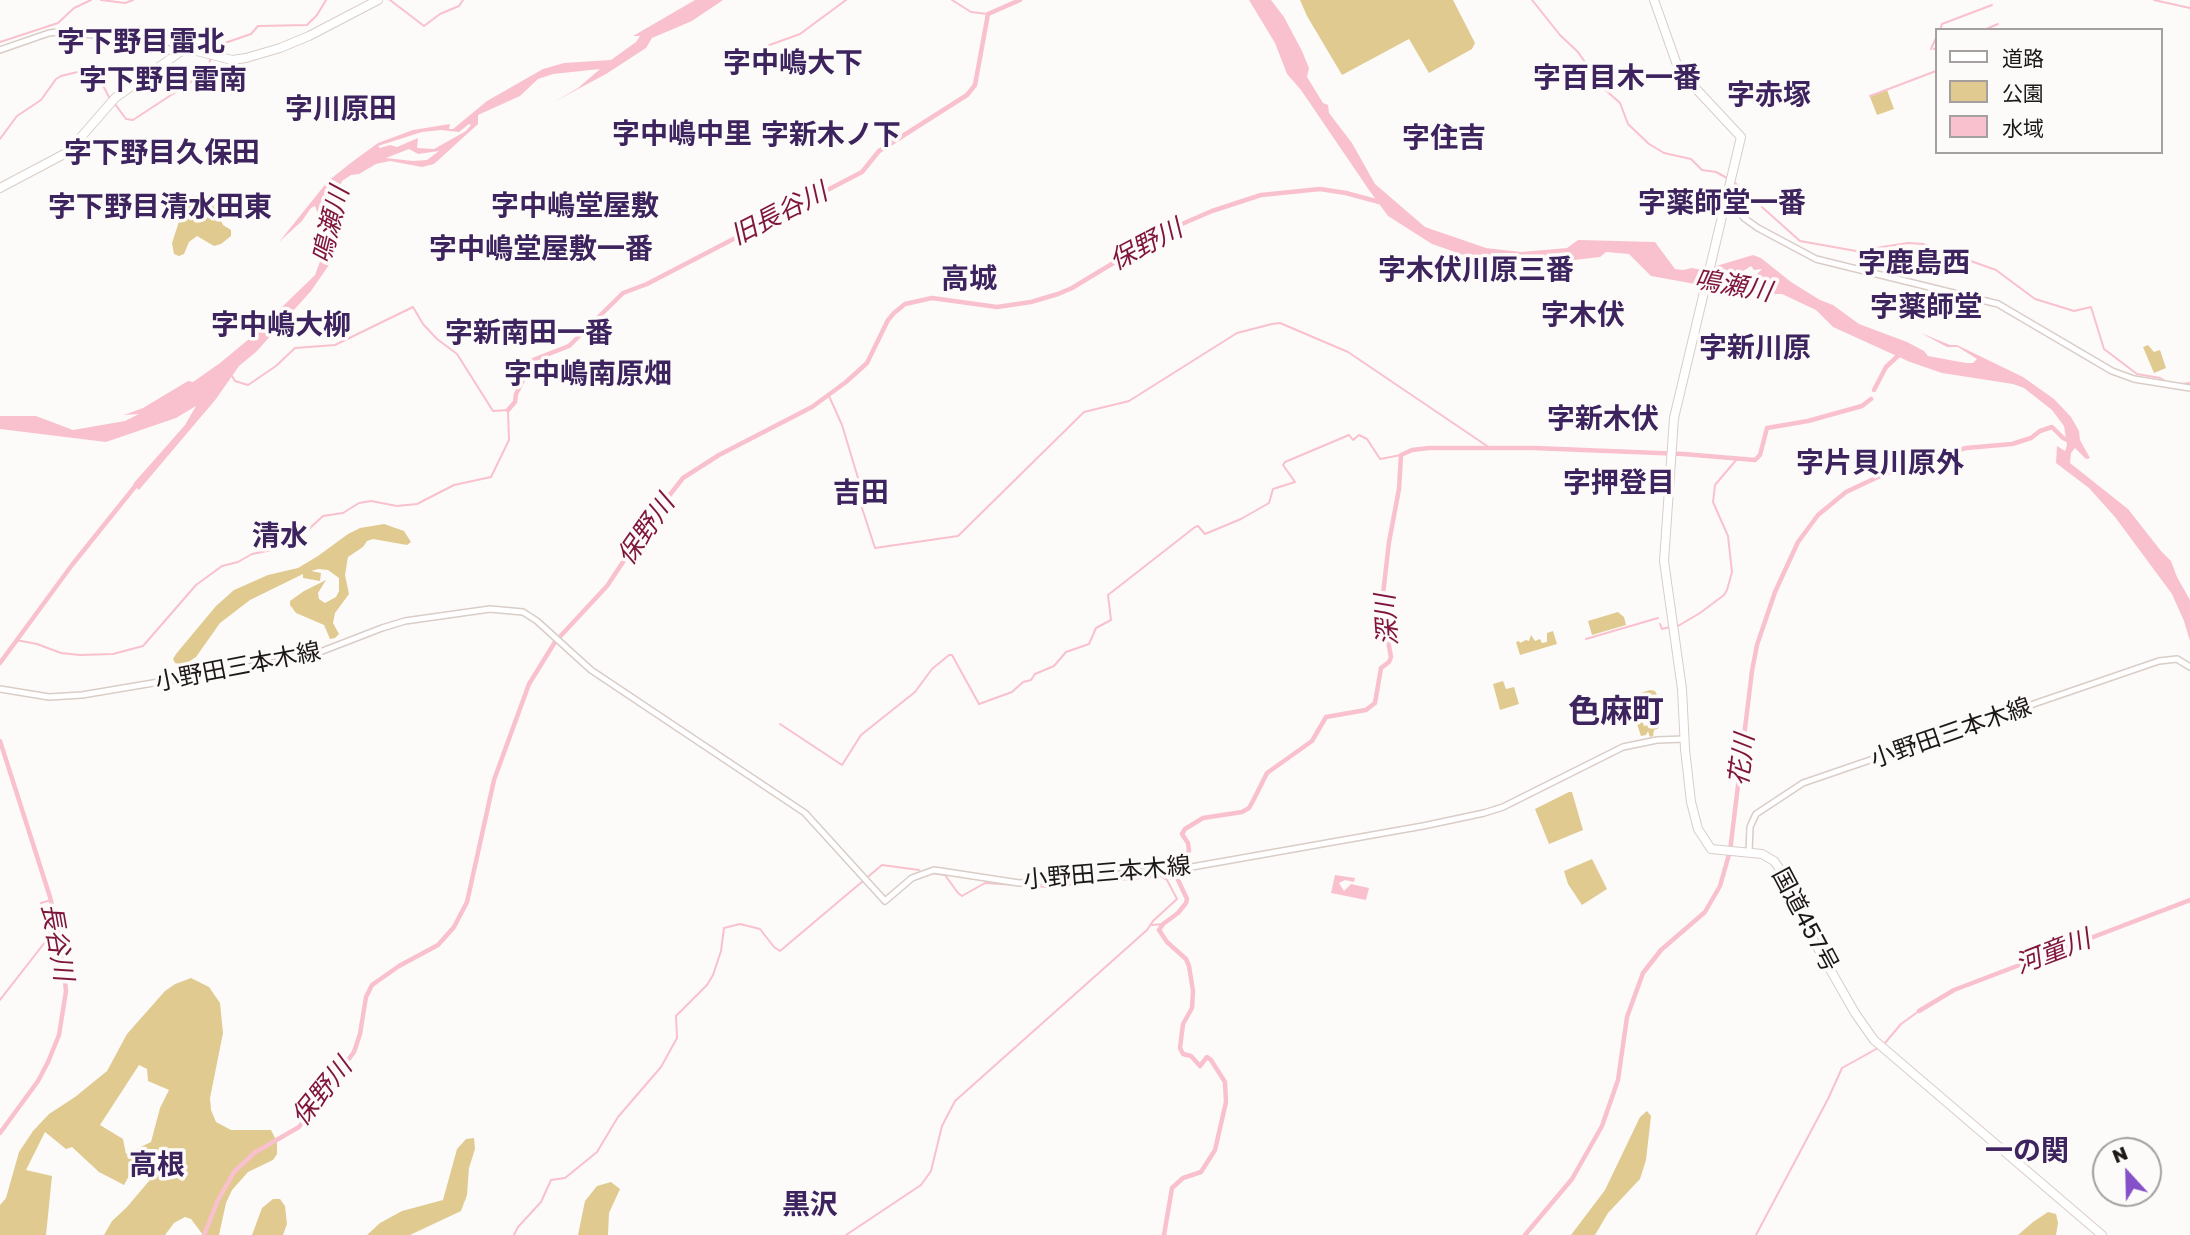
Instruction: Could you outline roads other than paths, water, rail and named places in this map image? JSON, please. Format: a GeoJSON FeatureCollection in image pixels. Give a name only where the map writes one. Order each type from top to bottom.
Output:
{"type":"FeatureCollection","features":[{"type":"Feature","properties":{"kind":"highway"},"geometry":{"type":"LineString","coordinates":[[0,188],[68,152],[113,101],[146,74],[180,52],[188,49],[239,60],[279,48],[378,0]]}},
{"type":"Feature","properties":{"kind":"highway"},"geometry":{"type":"LineString","coordinates":[[1654,0],[1676,62],[1686,78],[1741,137],[1724,205]]}},
{"type":"Feature","properties":{"kind":"highway","name":"国道457号"},"geometry":{"type":"LineString","coordinates":[[1724,205],[1674,418],[1664,561],[1682,688],[1684,738],[1692,802],[1698,830],[1712,849],[1747,851],[1770,857],[1778,865],[1811,936],[1854,1013],[1874,1040],[2102,1235]]}},
{"type":"Feature","properties":{"kind":"main road"},"geometry":{"type":"LineString","coordinates":[[0,50],[58,32],[165,41],[188,49]]}},
{"type":"Feature","properties":{"kind":"main road"},"geometry":{"type":"LineString","coordinates":[[1724,205],[1734,205],[1744,218],[1758,228],[1816,259],[1998,304],[2112,372],[2134,379],[2190,388]]}},
{"type":"Feature","properties":{"kind":"main road","name":"小野田三本木線"},"geometry":{"type":"LineString","coordinates":[[0,689],[61,697],[312,656],[398,623],[490,609],[523,612],[591,670],[805,813],[885,901],[912,878],[934,870],[1018,883],[1173,869],[1484,814],[1520,799],[1623,747],[1684,738]]}},
{"type":"Feature","properties":{"kind":"main road","name":"小野田三本木線"},"geometry":{"type":"LineString","coordinates":[[1747,851],[1750,827],[1756,814],[1803,783],[2159,661],[2177,659],[2190,667]]}},
{"type":"Feature","properties":{"kind":"water","name":"鳴瀬川"},"geometry":{"type":"Polygon","coordinates":[[[695,0],[723,0],[692,21],[652,38],[646,48],[606,74],[552,103],[578,88],[600,69],[553,74],[538,79],[520,96],[478,115],[478,124],[434,164],[422,167],[390,161],[376,164],[342,181],[336,195],[340,210],[340,229],[331,262],[311,291],[256,352],[239,366],[216,399],[139,490],[133,484],[185,425],[196,406],[176,418],[106,442],[0,429],[0,416],[36,416],[73,430],[125,421],[139,414],[124,415],[143,408],[188,381],[193,382],[249,339],[315,275],[328,240],[328,194],[318,214],[315,206],[311,208],[302,221],[279,242],[328,181],[352,162],[378,143],[413,130],[450,124],[449,129],[453,129],[487,101],[543,69],[564,63],[611,60],[640,36],[633,36],[695,0]],[[471,125],[459,132],[422,132],[378,146],[397,147],[418,138],[417,148],[434,149],[466,131],[471,125]],[[409,149],[386,158],[427,160],[439,151],[418,154],[409,149]]]}},
{"type":"Feature","properties":{"kind":"water","name":"鳴瀬川"},"geometry":{"type":"Polygon","coordinates":[[[1249,0],[1271,0],[1284,17],[1302,51],[1309,68],[1307,77],[1323,103],[1328,105],[1329,113],[1352,143],[1375,184],[1425,227],[1486,248],[1521,252],[1567,248],[1578,240],[1655,242],[1675,269],[1683,270],[1703,270],[1753,255],[1859,324],[1907,342],[1928,356],[1966,363],[1973,363],[1977,359],[1958,347],[1947,347],[1921,333],[1950,345],[1957,345],[2023,377],[2054,399],[2071,417],[2079,431],[2080,440],[2090,458],[2086,459],[2075,448],[2071,453],[2070,463],[2128,509],[2171,561],[2190,600],[2190,641],[2172,594],[2115,517],[2089,488],[2056,463],[2057,446],[2065,451],[2067,445],[2064,426],[2052,410],[2024,388],[1942,373],[1910,362],[1833,327],[1816,310],[1782,294],[1743,296],[1712,287],[1651,276],[1629,254],[1606,252],[1600,257],[1531,265],[1481,261],[1432,244],[1388,216],[1301,90],[1287,74],[1275,43],[1249,0]],[[1751,266],[1737,275],[1724,277],[1735,284],[1745,286],[1762,269],[1754,270],[1751,266]]]}},
{"type":"Feature","properties":{"kind":"water"},"geometry":{"type":"Polygon","coordinates":[[[1335,875],[1355,878],[1354,882],[1345,880],[1339,883],[1344,891],[1351,884],[1369,888],[1366,900],[1331,893],[1335,875]]]}},
{"type":"Feature","properties":{"kind":"waterway"},"geometry":{"type":"LineString","coordinates":[[0,42],[58,23],[74,8],[91,0]]}},
{"type":"Feature","properties":{"kind":"waterway"},"geometry":{"type":"LineString","coordinates":[[101,0],[125,3],[133,0]]}},
{"type":"Feature","properties":{"kind":"waterway"},"geometry":{"type":"LineString","coordinates":[[213,53],[219,45],[251,34],[258,26],[307,25],[326,0]]}},
{"type":"Feature","properties":{"kind":"waterway"},"geometry":{"type":"LineString","coordinates":[[390,0],[424,26],[440,14],[459,6],[463,0]]}},
{"type":"Feature","properties":{"kind":"waterway"},"geometry":{"type":"LineString","coordinates":[[751,56],[764,47],[800,34],[846,0]]}},
{"type":"Feature","properties":{"kind":"waterway"},"geometry":{"type":"LineString","coordinates":[[952,0],[971,12],[988,14]]}},
{"type":"Feature","properties":{"kind":"waterway","name":"旧長谷川"},"geometry":{"type":"LineString","coordinates":[[508,410],[515,402],[516,394],[533,360],[569,346],[623,293],[647,284],[862,172],[879,151],[967,95],[975,85],[988,14],[1020,0]]}},
{"type":"Feature","properties":{"kind":"waterway"},"geometry":{"type":"LineString","coordinates":[[1532,0],[1560,35],[1578,52],[1602,87],[1620,103],[1628,124],[1649,144],[1664,153],[1691,159],[1702,170],[1716,172],[1727,178]]}},
{"type":"Feature","properties":{"kind":"waterway"},"geometry":{"type":"LineString","coordinates":[[2154,0],[2190,8]]}},
{"type":"Feature","properties":{"kind":"waterway"},"geometry":{"type":"LineString","coordinates":[[1941,28],[1942,24],[1992,5]]}},
{"type":"Feature","properties":{"kind":"waterway"},"geometry":{"type":"LineString","coordinates":[[1989,28],[1998,24]]}},
{"type":"Feature","properties":{"kind":"waterway"},"geometry":{"type":"LineString","coordinates":[[1931,49],[1934,42]]}},
{"type":"Feature","properties":{"kind":"waterway"},"geometry":{"type":"LineString","coordinates":[[115,104],[126,119],[133,120],[200,76],[211,58]]}},
{"type":"Feature","properties":{"kind":"waterway"},"geometry":{"type":"LineString","coordinates":[[0,139],[17,116],[41,100],[61,76],[94,68],[109,97]]}},
{"type":"Feature","properties":{"kind":"waterway"},"geometry":{"type":"LineString","coordinates":[[1870,96],[1934,72]]}},
{"type":"Feature","properties":{"kind":"waterway"},"geometry":{"type":"LineString","coordinates":[[1735,183],[1800,241],[1856,251],[1908,243],[1923,244],[1996,270],[2035,299],[2074,311],[2091,307],[2104,349],[2137,374],[2160,378],[2169,383]]}},
{"type":"Feature","properties":{"kind":"waterway","name":"保野川"},"geometry":{"type":"LineString","coordinates":[[204,1235],[218,1200],[234,1172],[254,1153],[299,1127],[354,1052],[366,997],[372,985],[399,966],[438,945],[454,927],[467,902],[494,780],[529,684],[555,642],[607,586],[657,511],[683,478],[719,455],[812,407],[846,382],[867,363],[888,320],[905,304],[932,298],[997,307],[1031,302],[1058,294],[1168,230],[1212,211],[1261,195],[1320,189],[1383,203]]}},
{"type":"Feature","properties":{"kind":"waterway"},"geometry":{"type":"LineString","coordinates":[[16,640],[61,653],[80,655],[113,654],[143,646],[196,585],[222,566],[238,562],[252,554],[272,550],[285,540],[309,529],[323,516],[343,513],[359,503],[371,501],[397,506],[417,504],[454,485],[491,477],[509,440],[508,410],[493,411],[457,354],[437,339],[423,324],[413,307],[335,345],[295,348],[276,366],[248,385],[235,381],[232,376]]}},
{"type":"Feature","properties":{"kind":"waterway"},"geometry":{"type":"LineString","coordinates":[[829,396],[842,425],[865,501],[861,505],[875,548],[958,536],[1084,412],[1129,401],[1237,333],[1272,324],[1280,323],[1348,352],[1490,448]]}},
{"type":"Feature","properties":{"kind":"waterway","name":"深川"},"geometry":{"type":"LineString","coordinates":[[1874,390],[1886,367],[1900,354]]}},
{"type":"Feature","properties":{"kind":"waterway"},"geometry":{"type":"LineString","coordinates":[[2181,384],[2190,383]]}},
{"type":"Feature","properties":{"kind":"waterway","name":"深川"},"geometry":{"type":"LineString","coordinates":[[1164,1235],[1172,1188],[1183,1178],[1201,1172],[1215,1150],[1226,1102],[1225,1082],[1211,1060],[1207,1057],[1200,1066],[1191,1056],[1183,1054],[1180,1048],[1183,1024],[1192,1008],[1193,991],[1189,966],[1186,959],[1167,942],[1159,930],[1178,913],[1187,899],[1172,867],[1180,863],[1189,851],[1188,843],[1182,834],[1185,829],[1203,818],[1242,812],[1249,808],[1267,773],[1312,741],[1326,717],[1366,710],[1375,703],[1381,668],[1391,657],[1384,619],[1383,594],[1399,489],[1401,455],[1412,450],[1429,448],[1534,448],[1755,460],[1760,455],[1767,428],[1808,421],[1862,406],[1871,399]]}},
{"type":"Feature","properties":{"kind":"waterway","name":"花川"},"geometry":{"type":"LineString","coordinates":[[1525,1235],[1572,1179],[1602,1126],[1618,1080],[1627,1017],[1643,973],[1661,950],[1705,912],[1720,886],[1730,851],[1757,645],[1775,592],[1798,542],[1818,515],[1846,492],[1895,469],[1966,448],[2012,444],[2052,427],[2070,441]]}},
{"type":"Feature","properties":{"kind":"waterway"},"geometry":{"type":"LineString","coordinates":[[780,724],[842,765],[861,735],[915,692],[932,669],[949,655],[952,655],[979,704],[1012,692],[1023,682],[1031,680],[1035,674],[1054,666],[1066,652],[1089,644],[1096,628],[1111,620],[1108,595],[1195,527],[1198,526],[1205,534],[1241,519],[1269,503],[1273,489],[1295,482],[1283,465],[1285,462],[1349,435],[1353,440],[1359,435],[1367,439],[1380,459],[1401,455]]}},
{"type":"Feature","properties":{"kind":"waterway"},"geometry":{"type":"LineString","coordinates":[[1678,626],[1700,613],[1727,590],[1732,572],[1728,536],[1713,502],[1715,485],[1737,459]]}},
{"type":"Feature","properties":{"kind":"waterway","name":"長谷川"},"geometry":{"type":"LineString","coordinates":[[0,663],[72,565],[137,484]]}},
{"type":"Feature","properties":{"kind":"waterway"},"geometry":{"type":"LineString","coordinates":[[1586,639],[1658,618]]}},
{"type":"Feature","properties":{"kind":"waterway"},"geometry":{"type":"LineString","coordinates":[[1660,624],[1662,629],[1670,627]]}},
{"type":"Feature","properties":{"kind":"waterway","name":"長谷川"},"geometry":{"type":"LineString","coordinates":[[0,741],[50,897],[61,943],[66,991],[59,1035],[48,1062],[38,1081],[0,1133]]}},
{"type":"Feature","properties":{"kind":"waterway"},"geometry":{"type":"LineString","coordinates":[[514,1235],[541,1202],[551,1180],[565,1178],[597,1152],[618,1117],[661,1067],[677,1038],[676,1016],[707,985],[713,975],[721,951],[724,928],[740,924],[760,929],[780,951],[882,865],[919,870]]}},
{"type":"Feature","properties":{"kind":"waterway"},"geometry":{"type":"LineString","coordinates":[[846,1235],[921,1185],[931,1171],[942,1126],[955,1101],[1147,930],[1177,899],[1167,880],[1161,876],[1048,887],[985,883],[962,896],[945,875],[931,873]]}},
{"type":"Feature","properties":{"kind":"waterway"},"geometry":{"type":"LineString","coordinates":[[0,1000],[49,937],[41,903],[51,900]]}},
{"type":"Feature","properties":{"kind":"waterway","name":"河童川"},"geometry":{"type":"LineString","coordinates":[[1919,1011],[1954,990],[2190,900]]}},
{"type":"Feature","properties":{"kind":"waterway"},"geometry":{"type":"LineString","coordinates":[[1152,925],[1163,924]]}},
{"type":"Feature","properties":{"kind":"waterway"},"geometry":{"type":"LineString","coordinates":[[1885,1043],[1901,1024],[1919,1011]]}},
{"type":"Feature","properties":{"kind":"waterway"},"geometry":{"type":"LineString","coordinates":[[1756,1235],[1842,1068],[1878,1048]]}},
{"type":"Feature","properties":{"kind":"district","name":"字下野目雷北"},"geometry":{"type":"Point","coordinates":[141,42]}},
{"type":"Feature","properties":{"kind":"district","name":"字中嶋大下"},"geometry":{"type":"Point","coordinates":[793,63]}},
{"type":"Feature","properties":{"kind":"district","name":"字百目木一番"},"geometry":{"type":"Point","coordinates":[1617,78]}},
{"type":"Feature","properties":{"kind":"district","name":"字下野目雷南"},"geometry":{"type":"Point","coordinates":[163,80]}},
{"type":"Feature","properties":{"kind":"district","name":"字赤塚"},"geometry":{"type":"Point","coordinates":[1769,95]}},
{"type":"Feature","properties":{"kind":"district","name":"字川原田"},"geometry":{"type":"Point","coordinates":[341,109]}},
{"type":"Feature","properties":{"kind":"district","name":"字中嶋中里"},"geometry":{"type":"Point","coordinates":[682,134]}},
{"type":"Feature","properties":{"kind":"district","name":"字新木ノ下"},"geometry":{"type":"Point","coordinates":[831,135]}},
{"type":"Feature","properties":{"kind":"district","name":"字住吉"},"geometry":{"type":"Point","coordinates":[1444,138]}},
{"type":"Feature","properties":{"kind":"district","name":"字下野目久保田"},"geometry":{"type":"Point","coordinates":[162,153]}},
{"type":"Feature","properties":{"kind":"district","name":"字薬師堂一番"},"geometry":{"type":"Point","coordinates":[1722,203]}},
{"type":"Feature","properties":{"kind":"district","name":"字中嶋堂屋敷"},"geometry":{"type":"Point","coordinates":[575,206]}},
{"type":"Feature","properties":{"kind":"district","name":"字下野目清水田東"},"geometry":{"type":"Point","coordinates":[160,207]}},
{"type":"Feature","properties":{"kind":"district","name":"字中嶋堂屋敷一番"},"geometry":{"type":"Point","coordinates":[541,249]}},
{"type":"Feature","properties":{"kind":"district","name":"字鹿島西"},"geometry":{"type":"Point","coordinates":[1914,263]}},
{"type":"Feature","properties":{"kind":"district","name":"字木伏川原三番"},"geometry":{"type":"Point","coordinates":[1476,270]}},
{"type":"Feature","properties":{"kind":"district","name":"高城"},"geometry":{"type":"Point","coordinates":[969,279]}},
{"type":"Feature","properties":{"kind":"district","name":"字薬師堂"},"geometry":{"type":"Point","coordinates":[1926,307]}},
{"type":"Feature","properties":{"kind":"district","name":"字木伏"},"geometry":{"type":"Point","coordinates":[1583,315]}},
{"type":"Feature","properties":{"kind":"district","name":"字中嶋大柳"},"geometry":{"type":"Point","coordinates":[281,325]}},
{"type":"Feature","properties":{"kind":"district","name":"字新南田一番"},"geometry":{"type":"Point","coordinates":[529,333]}},
{"type":"Feature","properties":{"kind":"district","name":"字新川原"},"geometry":{"type":"Point","coordinates":[1755,348]}},
{"type":"Feature","properties":{"kind":"district","name":"字中嶋南原畑"},"geometry":{"type":"Point","coordinates":[588,374]}},
{"type":"Feature","properties":{"kind":"district","name":"字新木伏"},"geometry":{"type":"Point","coordinates":[1603,419]}},
{"type":"Feature","properties":{"kind":"district","name":"字片貝川原外"},"geometry":{"type":"Point","coordinates":[1880,463]}},
{"type":"Feature","properties":{"kind":"district","name":"字押登目"},"geometry":{"type":"Point","coordinates":[1619,483]}},
{"type":"Feature","properties":{"kind":"district","name":"吉田"},"geometry":{"type":"Point","coordinates":[861,493]}},
{"type":"Feature","properties":{"kind":"district","name":"清水"},"geometry":{"type":"Point","coordinates":[280,536]}},
{"type":"Feature","properties":{"kind":"district","name":"色麻町"},"geometry":{"type":"Point","coordinates":[1616,712]}},
{"type":"Feature","properties":{"kind":"district","name":"一の関"},"geometry":{"type":"Point","coordinates":[2027,1151]}},
{"type":"Feature","properties":{"kind":"district","name":"高根"},"geometry":{"type":"Point","coordinates":[157,1165]}},
{"type":"Feature","properties":{"kind":"district","name":"黒沢"},"geometry":{"type":"Point","coordinates":[810,1205]}}]}
